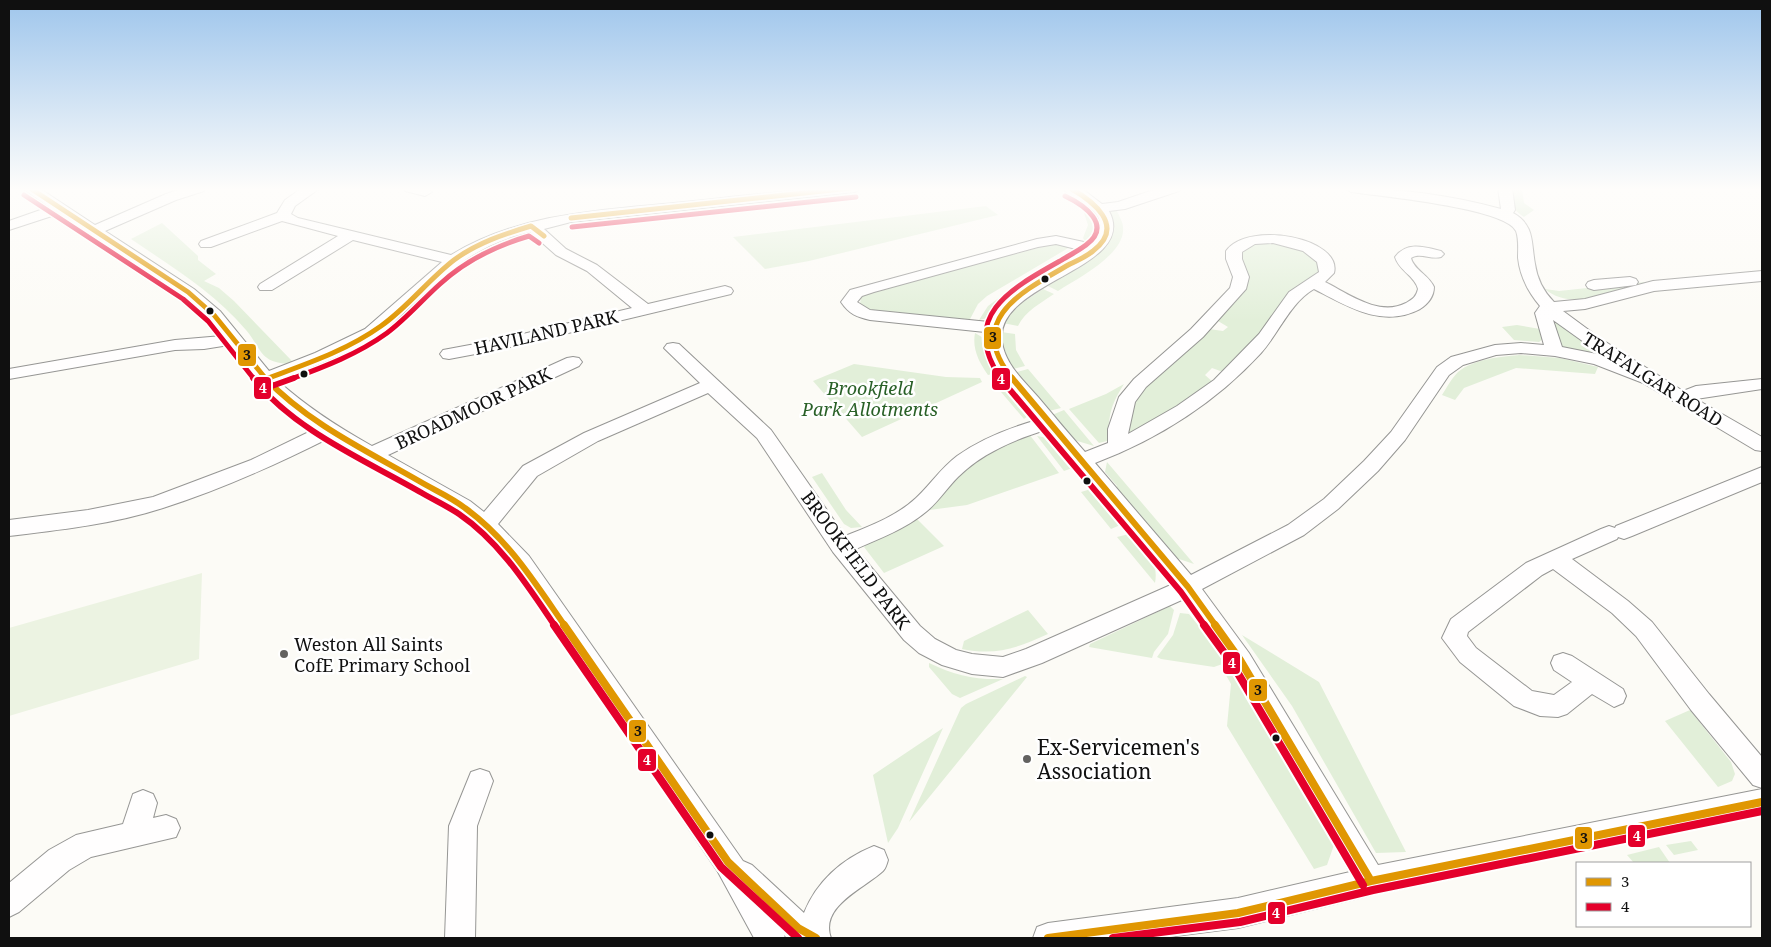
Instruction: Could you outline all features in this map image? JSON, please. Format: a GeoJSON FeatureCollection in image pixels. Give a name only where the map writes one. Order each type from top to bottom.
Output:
{"type":"FeatureCollection","features":[{"type":"Feature","properties":{"kind":"street"},"geometry":{"type":"LineString","coordinates":[[94,232],[188,292],[214,315],[266,379],[295,406],[329,430],[463,506],[486,524],[521,562],[728,862],[770,938]]}},
{"type":"Feature","properties":{"kind":"street"},"geometry":{"type":"LineString","coordinates":[[204,245],[239,232]]}},
{"type":"Feature","properties":{"kind":"street"},"geometry":{"type":"LineString","coordinates":[[339,232],[453,260]]}},
{"type":"Feature","properties":{"kind":"street"},"geometry":{"type":"LineString","coordinates":[[266,379],[321,357],[371,333],[453,260],[493,238],[511,232]]}},
{"type":"Feature","properties":{"kind":"street","name":"HAVILAND PARK"},"geometry":{"type":"LineString","coordinates":[[539,232],[561,252],[592,268],[643,309]]}},
{"type":"Feature","properties":{"kind":"street"},"geometry":{"type":"LineString","coordinates":[[1107,232],[1097,249],[1016,300],[1004,312],[995,328],[993,341],[997,356],[1007,372],[1188,587],[1240,660],[1371,881]]}},
{"type":"Feature","properties":{"kind":"street","name":"TRAFALGAR ROAD"},"geometry":{"type":"LineString","coordinates":[[1524,232],[1527,266],[1535,289],[1549,307],[1581,334],[1646,378],[1762,445]]}},
{"type":"Feature","properties":{"kind":"street"},"geometry":{"type":"LineString","coordinates":[[265,288],[351,235]]}},
{"type":"Feature","properties":{"kind":"street"},"geometry":{"type":"LineString","coordinates":[[1081,461],[1118,446],[1170,418],[1215,388],[1266,337],[1295,295],[1302,288],[1314,283],[1325,275],[1327,270],[1324,260],[1305,246],[1275,239],[1252,240],[1241,244],[1234,251],[1234,259],[1241,278],[1238,290],[1197,333],[1140,383],[1126,401],[1118,429],[1118,446]]}},
{"type":"Feature","properties":{"kind":"street"},"geometry":{"type":"LineString","coordinates":[[995,328],[870,315],[852,308],[848,302],[856,293],[868,289],[1037,243],[1056,240],[1097,249]]}},
{"type":"Feature","properties":{"kind":"street"},"geometry":{"type":"LineString","coordinates":[[1314,283],[1372,311],[1387,314],[1398,312],[1420,302],[1426,286],[1409,270],[1403,257],[1405,253],[1412,251],[1436,254]]}},
{"type":"Feature","properties":{"kind":"street"},"geometry":{"type":"LineString","coordinates":[[1556,350],[1543,313],[1549,307],[1585,304],[1650,283],[1713,270]]}},
{"type":"Feature","properties":{"kind":"street"},"geometry":{"type":"LineString","coordinates":[[1594,285],[1762,276]]}},
{"type":"Feature","properties":{"kind":"street","name":"HAVILAND PARK"},"geometry":{"type":"LineString","coordinates":[[450,354],[502,344],[725,291]]}},
{"type":"Feature","properties":{"kind":"street"},"geometry":{"type":"LineString","coordinates":[[9,374],[175,345],[218,343],[234,338]]}},
{"type":"Feature","properties":{"kind":"street","name":"BROOKFIELD PARK"},"geometry":{"type":"LineString","coordinates":[[673,348],[764,434],[841,546],[912,633],[935,650],[950,658],[972,664],[1003,667],[1058,645],[1188,587],[1296,530],[1330,504],[1371,466],[1398,436],[1443,371],[1457,361],[1495,350],[1521,348],[1556,350],[1599,360],[1646,378]]}},
{"type":"Feature","properties":{"kind":"street","name":"BROADMOOR PARK"},"geometry":{"type":"LineString","coordinates":[[372,454],[573,362]]}},
{"type":"Feature","properties":{"kind":"street"},"geometry":{"type":"LineString","coordinates":[[1682,398],[1696,392],[1762,384]]}},
{"type":"Feature","properties":{"kind":"street"},"geometry":{"type":"LineString","coordinates":[[486,524],[521,480],[530,471],[544,462],[591,437],[700,389],[707,387],[715,388]]}},
{"type":"Feature","properties":{"kind":"street"},"geometry":{"type":"LineString","coordinates":[[841,546],[907,515],[920,506],[952,471],[987,446],[1050,422]]}},
{"type":"Feature","properties":{"kind":"street"},"geometry":{"type":"LineString","coordinates":[[9,528],[88,518],[157,503],[258,465],[329,430]]}},
{"type":"Feature","properties":{"kind":"street"},"geometry":{"type":"LineString","coordinates":[[1591,681],[1558,706],[1540,705],[1523,699],[1468,655],[1454,638],[1459,626],[1534,569],[1554,558],[1762,474]]}},
{"type":"Feature","properties":{"kind":"street"},"geometry":{"type":"LineString","coordinates":[[1554,558],[1620,607],[1644,629],[1700,702],[1762,776]]}},
{"type":"Feature","properties":{"kind":"street"},"geometry":{"type":"LineString","coordinates":[[1563,663],[1614,696]]}},
{"type":"Feature","properties":{"kind":"street"},"geometry":{"type":"LineString","coordinates":[[460,938],[463,826],[480,781]]}},
{"type":"Feature","properties":{"kind":"street"},"geometry":{"type":"LineString","coordinates":[[1048,938],[1238,913],[1371,881],[1762,802]]}},
{"type":"Feature","properties":{"kind":"street"},"geometry":{"type":"LineString","coordinates":[[134,835],[144,804]]}},
{"type":"Feature","properties":{"kind":"street"},"geometry":{"type":"LineString","coordinates":[[9,902],[59,860],[86,845],[166,828]]}},
{"type":"Feature","properties":{"kind":"street"},"geometry":{"type":"LineString","coordinates":[[728,862],[798,928],[814,938],[819,912],[823,903],[848,878],[874,860]]}},
{"type":"Feature","properties":{"kind":"green space"},"geometry":{"type":"Polygon","coordinates":[[[144,232],[172,232],[198,256],[198,260],[216,274],[204,281],[219,288],[234,301],[292,361],[288,364],[271,361],[262,353],[234,316],[192,281],[131,239],[144,232]]]}},
{"type":"Feature","properties":{"kind":"green space"},"geometry":{"type":"Polygon","coordinates":[[[772,232],[927,232],[809,261],[765,269],[733,237],[772,232]]]}},
{"type":"Feature","properties":{"kind":"green space"},"geometry":{"type":"Polygon","coordinates":[[[1085,232],[1100,233],[1095,239],[1085,241],[1083,238],[1085,232]]]}},
{"type":"Feature","properties":{"kind":"green space"},"geometry":{"type":"Polygon","coordinates":[[[1113,232],[1122,232],[1117,247],[1109,256],[1088,272],[1058,291],[1048,286],[1099,253],[1108,245],[1113,232]]]}},
{"type":"Feature","properties":{"kind":"green space"},"geometry":{"type":"Polygon","coordinates":[[[1269,241],[1305,249],[1323,268],[1314,279],[1302,283],[1291,292],[1264,332],[1223,372],[1212,368],[1205,375],[1214,383],[1193,399],[1128,435],[1126,424],[1138,393],[1209,329],[1223,331],[1228,327],[1218,321],[1242,291],[1240,256],[1245,246],[1269,241]]]}},
{"type":"Feature","properties":{"kind":"green space"},"geometry":{"type":"Polygon","coordinates":[[[1057,243],[1070,247],[987,296],[978,304],[969,321],[872,311],[860,304],[861,297],[868,292],[1057,243]]]}},
{"type":"Feature","properties":{"kind":"green space"},"geometry":{"type":"Polygon","coordinates":[[[1075,247],[1078,248],[1079,254],[1036,279],[1027,277],[1075,247]]]}},
{"type":"Feature","properties":{"kind":"green space"},"geometry":{"type":"Polygon","coordinates":[[[1023,280],[1034,284],[996,316],[979,320],[988,306],[1023,280]]]}},
{"type":"Feature","properties":{"kind":"green space"},"geometry":{"type":"Polygon","coordinates":[[[1646,283],[1594,298],[1580,299],[1556,296],[1545,289],[1559,291],[1646,283]]]}},
{"type":"Feature","properties":{"kind":"green space"},"geometry":{"type":"Polygon","coordinates":[[[1043,289],[1054,294],[1029,312],[1018,326],[1003,323],[1019,305],[1043,289]]]}},
{"type":"Feature","properties":{"kind":"green space"},"geometry":{"type":"Polygon","coordinates":[[[1551,316],[1608,358],[1562,347],[1551,316]]]}},
{"type":"Feature","properties":{"kind":"green space"},"geometry":{"type":"Polygon","coordinates":[[[1517,325],[1540,329],[1543,339],[1539,342],[1514,340],[1502,327],[1517,325]]]}},
{"type":"Feature","properties":{"kind":"green space"},"geometry":{"type":"Polygon","coordinates":[[[1001,332],[1015,334],[1016,350],[1025,366],[1013,369],[1002,348],[1001,332]]]}},
{"type":"Feature","properties":{"kind":"green space"},"geometry":{"type":"Polygon","coordinates":[[[975,333],[987,340],[1001,372],[988,375],[975,350],[975,333]]]}},
{"type":"Feature","properties":{"kind":"green space"},"geometry":{"type":"Polygon","coordinates":[[[1519,355],[1560,358],[1598,367],[1595,374],[1516,368],[1464,388],[1455,400],[1442,395],[1456,374],[1471,364],[1487,359],[1519,355]]]}},
{"type":"Feature","properties":{"kind":"green space","name":"Brookfield Park Allotments"},"geometry":{"type":"Polygon","coordinates":[[[854,364],[946,377],[980,378],[982,382],[862,437],[813,381],[854,364]]]}},
{"type":"Feature","properties":{"kind":"green space"},"geometry":{"type":"Polygon","coordinates":[[[1028,369],[1061,408],[1049,411],[1017,372],[1028,369]]]}},
{"type":"Feature","properties":{"kind":"green space"},"geometry":{"type":"Polygon","coordinates":[[[1003,375],[1032,409],[1024,419],[990,379],[1003,375]]]}},
{"type":"Feature","properties":{"kind":"green space"},"geometry":{"type":"Polygon","coordinates":[[[1124,384],[1115,399],[1111,411],[1107,441],[1099,443],[1069,409],[1106,394],[1124,384]]]}},
{"type":"Feature","properties":{"kind":"green space"},"geometry":{"type":"Polygon","coordinates":[[[1064,410],[1094,446],[1074,440],[1052,415],[1064,410]]]}},
{"type":"Feature","properties":{"kind":"green space"},"geometry":{"type":"Polygon","coordinates":[[[1029,434],[1059,473],[967,505],[922,511],[964,470],[979,459],[1029,434]]]}},
{"type":"Feature","properties":{"kind":"green space"},"geometry":{"type":"Polygon","coordinates":[[[1037,436],[1053,439],[1078,466],[1064,471],[1037,436]]]}},
{"type":"Feature","properties":{"kind":"green space"},"geometry":{"type":"Polygon","coordinates":[[[1107,462],[1194,564],[1173,557],[1115,490],[1117,486],[1105,472],[1107,462]]]}},
{"type":"Feature","properties":{"kind":"green space"},"geometry":{"type":"Polygon","coordinates":[[[822,473],[846,510],[862,527],[851,528],[844,524],[812,477],[822,473]]]}},
{"type":"Feature","properties":{"kind":"green space"},"geometry":{"type":"Polygon","coordinates":[[[1091,489],[1096,495],[1101,493],[1125,523],[1111,529],[1081,492],[1091,489]]]}},
{"type":"Feature","properties":{"kind":"green space"},"geometry":{"type":"Polygon","coordinates":[[[916,518],[944,546],[884,573],[864,547],[869,542],[916,518]]]}},
{"type":"Feature","properties":{"kind":"green space"},"geometry":{"type":"Polygon","coordinates":[[[1133,533],[1147,550],[1153,562],[1156,575],[1155,583],[1117,537],[1133,533]]]}},
{"type":"Feature","properties":{"kind":"green space"},"geometry":{"type":"Polygon","coordinates":[[[202,573],[199,659],[9,716],[9,628],[202,573]]]}},
{"type":"Feature","properties":{"kind":"green space"},"geometry":{"type":"Polygon","coordinates":[[[1170,606],[1174,610],[1168,634],[1154,652],[1152,658],[1089,647],[1090,644],[1170,606]]]}},
{"type":"Feature","properties":{"kind":"green space"},"geometry":{"type":"Polygon","coordinates":[[[1028,610],[1048,634],[1016,647],[996,651],[985,652],[962,649],[964,641],[1028,610]]]}},
{"type":"Feature","properties":{"kind":"green space"},"geometry":{"type":"Polygon","coordinates":[[[1180,613],[1189,614],[1228,662],[1214,667],[1157,657],[1173,635],[1180,613]]]}},
{"type":"Feature","properties":{"kind":"green space"},"geometry":{"type":"Polygon","coordinates":[[[1242,635],[1319,682],[1406,852],[1376,853],[1292,706],[1242,635]]]}},
{"type":"Feature","properties":{"kind":"green space"},"geometry":{"type":"Polygon","coordinates":[[[929,663],[965,676],[983,679],[1003,679],[960,698],[952,694],[929,667],[929,663]]]}},
{"type":"Feature","properties":{"kind":"green space"},"geometry":{"type":"Polygon","coordinates":[[[1231,667],[1335,842],[1327,865],[1314,869],[1227,726],[1231,684],[1223,670],[1231,667]]]}},
{"type":"Feature","properties":{"kind":"green space"},"geometry":{"type":"Polygon","coordinates":[[[1025,676],[1027,677],[909,822],[961,708],[1025,676]]]}},
{"type":"Feature","properties":{"kind":"green space"},"geometry":{"type":"Polygon","coordinates":[[[1690,710],[1731,762],[1735,774],[1732,781],[1718,787],[1665,721],[1690,710]]]}},
{"type":"Feature","properties":{"kind":"green space"},"geometry":{"type":"Polygon","coordinates":[[[943,728],[898,828],[888,843],[873,775],[943,728]]]}},
{"type":"Feature","properties":{"kind":"green space"},"geometry":{"type":"Polygon","coordinates":[[[1691,841],[1698,850],[1674,855],[1666,845],[1691,841]]]}},
{"type":"Feature","properties":{"kind":"green space"},"geometry":{"type":"Polygon","coordinates":[[[1659,847],[1669,862],[1633,862],[1627,855],[1659,847]]]}},
{"type":"Feature","properties":{"kind":"transit line","name":"4"},"geometry":{"type":"LineString","coordinates":[[81,232],[183,299],[208,321],[259,385],[290,413],[325,438],[458,513],[480,530],[514,567],[721,867],[798,938]]}},
{"type":"Feature","properties":{"kind":"transit line","name":"3"},"geometry":{"type":"LineString","coordinates":[[97,232],[188,292],[214,315],[266,379],[295,406],[329,430],[463,506],[486,524],[521,562],[728,862],[798,928],[816,938]]}},
{"type":"Feature","properties":{"kind":"transit line","name":"3"},"geometry":{"type":"LineString","coordinates":[[266,379],[325,356],[368,335],[391,319],[454,260],[481,244],[512,232]]}},
{"type":"Feature","properties":{"kind":"transit line","name":"3"},"geometry":{"type":"LineString","coordinates":[[539,232],[544,236]]}},
{"type":"Feature","properties":{"kind":"transit line","name":"4"},"geometry":{"type":"LineString","coordinates":[[1096,232],[1086,246],[1032,277],[1005,298],[995,309],[987,322],[984,335],[985,347],[989,358],[1000,378],[1181,592],[1233,665],[1363,885]]}},
{"type":"Feature","properties":{"kind":"transit line","name":"3"},"geometry":{"type":"LineString","coordinates":[[1106,232],[1097,248],[1092,252],[1040,282],[1017,298],[1007,308],[999,318],[994,330],[993,341],[996,352],[1007,372],[1188,587],[1240,660],[1371,881]]}},
{"type":"Feature","properties":{"kind":"transit line","name":"4"},"geometry":{"type":"LineString","coordinates":[[269,387],[330,364],[373,342],[406,317],[450,275],[476,256],[529,236],[539,243]]}},
{"type":"Feature","properties":{"kind":"transit line","name":"3"},"geometry":{"type":"LineString","coordinates":[[1048,938],[1238,913],[1371,881],[1762,802]]}},
{"type":"Feature","properties":{"kind":"transit line","name":"4"},"geometry":{"type":"LineString","coordinates":[[1113,938],[1240,922],[1373,890],[1762,811]]}},
{"type":"Feature","properties":{"kind":"place","name":"Weston All Saints CofE Primary School"},"geometry":{"type":"Point","coordinates":[284,654]}},
{"type":"Feature","properties":{"kind":"place","name":"Ex-Servicemen's Association"},"geometry":{"type":"Point","coordinates":[1027,759]}}]}
